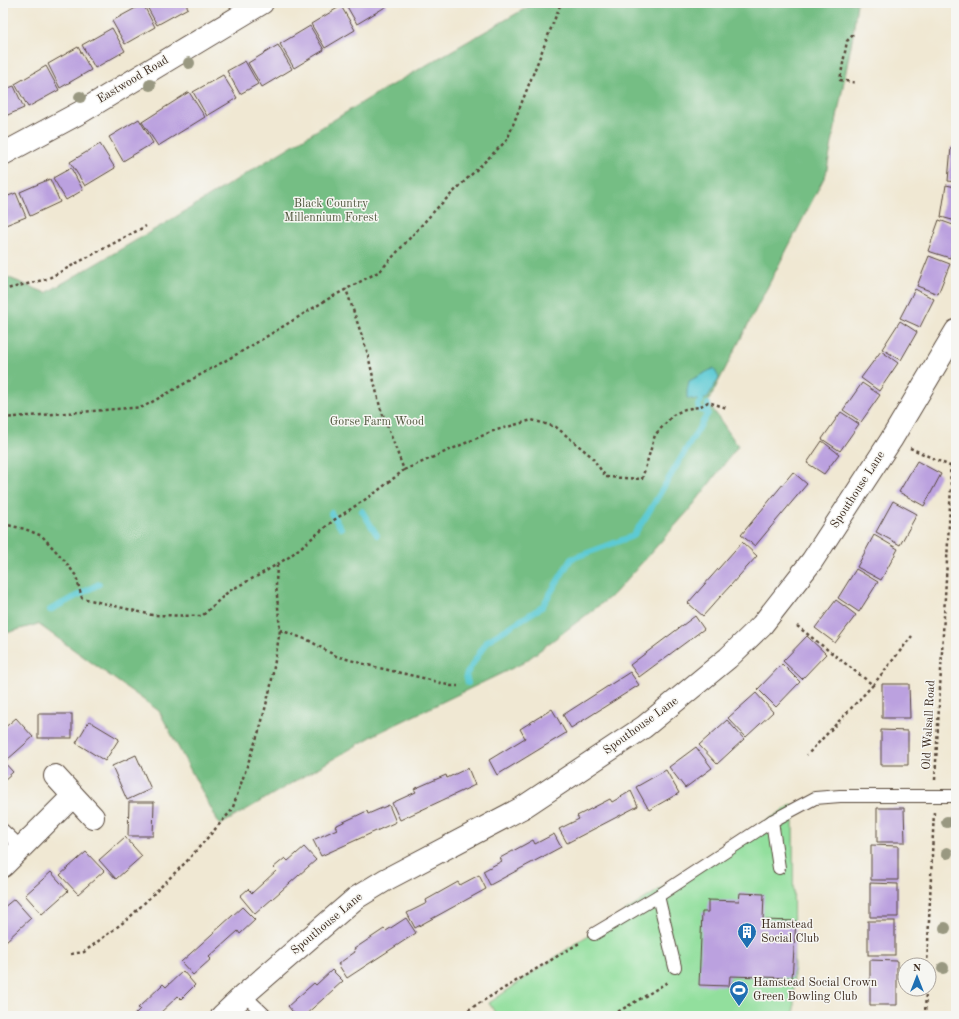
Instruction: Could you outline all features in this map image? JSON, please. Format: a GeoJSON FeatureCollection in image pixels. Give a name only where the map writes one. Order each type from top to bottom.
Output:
{"type":"FeatureCollection","features":[{"type":"Feature","properties":{"kind":"street","name":"Eastwood Road"},"geometry":{"type":"LineString","coordinates":[[3,154],[81,112],[262,3]]}},
{"type":"Feature","properties":{"kind":"street","name":"Spouthouse Lane"},"geometry":{"type":"LineString","coordinates":[[222,1016],[244,995],[356,898],[387,879],[522,808],[644,727],[728,658],[762,625],[812,561],[891,440],[956,331]]}},
{"type":"Feature","properties":{"kind":"street"},"geometry":{"type":"LineString","coordinates":[[55,776],[92,817]]}},
{"type":"Feature","properties":{"kind":"street"},"geometry":{"type":"LineString","coordinates":[[3,866],[73,796]]}},
{"type":"Feature","properties":{"kind":"lane"},"geometry":{"type":"LineString","coordinates":[[594,934],[658,896],[772,821],[815,798],[840,796],[956,796]]}},
{"type":"Feature","properties":{"kind":"lane"},"geometry":{"type":"LineString","coordinates":[[772,821],[779,868]]}},
{"type":"Feature","properties":{"kind":"lane"},"geometry":{"type":"LineString","coordinates":[[3,830],[21,847]]}},
{"type":"Feature","properties":{"kind":"lane"},"geometry":{"type":"LineString","coordinates":[[658,896],[675,967]]}},
{"type":"Feature","properties":{"kind":"lane"},"geometry":{"type":"LineString","coordinates":[[244,995],[266,1016]]}},
{"type":"Feature","properties":{"kind":"path"},"geometry":{"type":"LineString","coordinates":[[3,418],[143,407],[246,349],[328,299],[380,271],[438,207],[507,140],[561,3]]}},
{"type":"Feature","properties":{"kind":"path"},"geometry":{"type":"LineString","coordinates":[[853,35],[847,41],[840,80],[857,83]]}},
{"type":"Feature","properties":{"kind":"path"},"geometry":{"type":"LineString","coordinates":[[3,290],[47,279],[146,226]]}},
{"type":"Feature","properties":{"kind":"path"},"geometry":{"type":"LineString","coordinates":[[346,289],[367,351],[380,407],[404,470]]}},
{"type":"Feature","properties":{"kind":"path"},"geometry":{"type":"LineString","coordinates":[[3,524],[25,529],[42,536],[65,561],[76,576],[82,598],[152,615],[202,616],[229,592],[289,557],[335,519],[375,493],[404,470],[493,431],[532,420],[556,427],[591,456],[606,477],[642,479],[655,435],[673,415],[684,409],[699,407],[708,402],[727,408]]}},
{"type":"Feature","properties":{"kind":"path","name":"Old Walsall Road"},"geometry":{"type":"LineString","coordinates":[[891,440],[950,466],[951,487],[934,795],[927,957]]}},
{"type":"Feature","properties":{"kind":"path"},"geometry":{"type":"LineString","coordinates":[[951,487],[956,489]]}},
{"type":"Feature","properties":{"kind":"path"},"geometry":{"type":"LineString","coordinates":[[71,954],[84,952],[130,918],[186,861],[232,810],[261,724],[271,685],[280,630],[276,584],[277,565]]}},
{"type":"Feature","properties":{"kind":"path"},"geometry":{"type":"LineString","coordinates":[[797,626],[873,685]]}},
{"type":"Feature","properties":{"kind":"path"},"geometry":{"type":"LineString","coordinates":[[280,630],[308,640],[336,656],[451,686],[458,686]]}},
{"type":"Feature","properties":{"kind":"path"},"geometry":{"type":"LineString","coordinates":[[807,755],[873,685],[912,636]]}},
{"type":"Feature","properties":{"kind":"path"},"geometry":{"type":"LineString","coordinates":[[458,1016],[594,934]]}},
{"type":"Feature","properties":{"kind":"path"},"geometry":{"type":"LineString","coordinates":[[614,1016],[619,1011],[671,980],[675,967]]}},
{"type":"Feature","properties":{"kind":"path"},"geometry":{"type":"LineString","coordinates":[[925,1016],[926,997]]}},
{"type":"Feature","properties":{"kind":"green space","name":"Gorse Farm Wood"},"geometry":{"type":"Polygon","coordinates":[[[535,3],[857,3],[853,35],[826,174],[708,402],[738,446],[690,509],[614,594],[523,663],[376,734],[220,825],[159,711],[38,624],[3,634],[3,278],[7,277],[46,293],[169,221],[376,94],[535,3]]]}},
{"type":"Feature","properties":{"kind":"green space"},"geometry":{"type":"Polygon","coordinates":[[[793,804],[794,1016],[497,1016],[489,1003],[576,943],[793,804]]]}},
{"type":"Feature","properties":{"kind":"water"},"geometry":{"type":"Polygon","coordinates":[[[714,368],[719,378],[707,398],[701,401],[687,398],[689,381],[714,368]]]}},
{"type":"Feature","properties":{"kind":"building"},"geometry":{"type":"Polygon","coordinates":[[[145,3],[185,3],[188,8],[157,25],[145,3]]]}},
{"type":"Feature","properties":{"kind":"building"},"geometry":{"type":"Polygon","coordinates":[[[345,3],[385,3],[387,6],[357,24],[345,3]]]}},
{"type":"Feature","properties":{"kind":"building"},"geometry":{"type":"Polygon","coordinates":[[[143,4],[155,27],[125,44],[112,21],[143,4]]]}},
{"type":"Feature","properties":{"kind":"building"},"geometry":{"type":"Polygon","coordinates":[[[341,6],[355,30],[325,48],[311,24],[341,6]]]}},
{"type":"Feature","properties":{"kind":"building"},"geometry":{"type":"Polygon","coordinates":[[[310,26],[324,50],[294,68],[280,44],[310,26]]]}},
{"type":"Feature","properties":{"kind":"building"},"geometry":{"type":"Polygon","coordinates":[[[112,28],[125,51],[95,68],[82,45],[112,28]]]}},
{"type":"Feature","properties":{"kind":"building"},"geometry":{"type":"Polygon","coordinates":[[[278,45],[292,69],[262,87],[248,63],[278,45]]]}},
{"type":"Feature","properties":{"kind":"building"},"geometry":{"type":"Polygon","coordinates":[[[78,47],[91,70],[60,88],[48,64],[78,47]]]}},
{"type":"Feature","properties":{"kind":"building"},"geometry":{"type":"Polygon","coordinates":[[[245,61],[258,84],[240,94],[227,71],[245,61]]]}},
{"type":"Feature","properties":{"kind":"building"},"geometry":{"type":"Polygon","coordinates":[[[46,66],[59,90],[28,107],[15,84],[46,66]]]}},
{"type":"Feature","properties":{"kind":"building"},"geometry":{"type":"Polygon","coordinates":[[[223,75],[237,98],[207,116],[193,92],[223,75]]]}},
{"type":"Feature","properties":{"kind":"building"},"geometry":{"type":"Polygon","coordinates":[[[14,86],[24,108],[3,117],[3,90],[14,86]]]}},
{"type":"Feature","properties":{"kind":"building"},"geometry":{"type":"Polygon","coordinates":[[[189,92],[205,117],[158,146],[142,122],[189,92]]]}},
{"type":"Feature","properties":{"kind":"building"},"geometry":{"type":"Polygon","coordinates":[[[139,119],[153,143],[123,161],[109,137],[139,119]]]}},
{"type":"Feature","properties":{"kind":"building"},"geometry":{"type":"Polygon","coordinates":[[[100,144],[115,168],[85,186],[70,162],[100,144]]]}},
{"type":"Feature","properties":{"kind":"building"},"geometry":{"type":"Polygon","coordinates":[[[951,147],[956,148],[956,182],[948,181],[951,147]]]}},
{"type":"Feature","properties":{"kind":"building"},"geometry":{"type":"Polygon","coordinates":[[[71,168],[83,190],[66,200],[53,178],[71,168]]]}},
{"type":"Feature","properties":{"kind":"building"},"geometry":{"type":"Polygon","coordinates":[[[50,179],[60,202],[30,216],[20,192],[50,179]]]}},
{"type":"Feature","properties":{"kind":"building"},"geometry":{"type":"Polygon","coordinates":[[[946,185],[956,187],[956,221],[941,217],[946,185]]]}},
{"type":"Feature","properties":{"kind":"building"},"geometry":{"type":"Polygon","coordinates":[[[16,193],[26,217],[3,226],[3,198],[16,193]]]}},
{"type":"Feature","properties":{"kind":"building"},"geometry":{"type":"Polygon","coordinates":[[[939,220],[956,226],[956,241],[950,258],[928,251],[939,220]]]}},
{"type":"Feature","properties":{"kind":"building"},"geometry":{"type":"Polygon","coordinates":[[[929,256],[950,264],[938,294],[917,286],[929,256]]]}},
{"type":"Feature","properties":{"kind":"building"},"geometry":{"type":"Polygon","coordinates":[[[915,289],[934,299],[920,327],[900,318],[915,289]]]}},
{"type":"Feature","properties":{"kind":"building"},"geometry":{"type":"Polygon","coordinates":[[[900,321],[917,332],[901,360],[882,349],[900,321]]]}},
{"type":"Feature","properties":{"kind":"building"},"geometry":{"type":"Polygon","coordinates":[[[881,351],[898,363],[879,391],[861,378],[881,351]]]}},
{"type":"Feature","properties":{"kind":"building"},"geometry":{"type":"Polygon","coordinates":[[[862,383],[880,395],[861,422],[843,410],[862,383]]]}},
{"type":"Feature","properties":{"kind":"building"},"geometry":{"type":"Polygon","coordinates":[[[841,412],[859,424],[840,451],[822,439],[841,412]]]}},
{"type":"Feature","properties":{"kind":"building"},"geometry":{"type":"Polygon","coordinates":[[[822,441],[839,454],[824,474],[807,463],[822,441]]]}},
{"type":"Feature","properties":{"kind":"building"},"geometry":{"type":"Polygon","coordinates":[[[917,461],[941,474],[924,506],[899,492],[917,461]]]}},
{"type":"Feature","properties":{"kind":"building"},"geometry":{"type":"Polygon","coordinates":[[[793,472],[807,484],[755,546],[741,535],[793,472]]]}},
{"type":"Feature","properties":{"kind":"building"},"geometry":{"type":"Polygon","coordinates":[[[893,501],[917,514],[900,545],[876,532],[893,501]]]}},
{"type":"Feature","properties":{"kind":"building"},"geometry":{"type":"Polygon","coordinates":[[[874,535],[898,549],[881,580],[857,567],[874,535]]]}},
{"type":"Feature","properties":{"kind":"building"},"geometry":{"type":"Polygon","coordinates":[[[742,542],[757,556],[703,616],[688,603],[742,542]]]}},
{"type":"Feature","properties":{"kind":"building"},"geometry":{"type":"Polygon","coordinates":[[[856,569],[878,582],[859,612],[838,598],[856,569]]]}},
{"type":"Feature","properties":{"kind":"building"},"geometry":{"type":"Polygon","coordinates":[[[836,600],[856,615],[835,643],[815,628],[836,600]]]}},
{"type":"Feature","properties":{"kind":"building"},"geometry":{"type":"Polygon","coordinates":[[[695,616],[704,629],[639,677],[630,665],[695,616]]]}},
{"type":"Feature","properties":{"kind":"building"},"geometry":{"type":"Polygon","coordinates":[[[807,636],[826,654],[802,679],[783,661],[807,636]]]}},
{"type":"Feature","properties":{"kind":"building"},"geometry":{"type":"Polygon","coordinates":[[[782,664],[800,682],[776,707],[758,689],[782,664]]]}},
{"type":"Feature","properties":{"kind":"building"},"geometry":{"type":"Polygon","coordinates":[[[630,672],[639,685],[571,728],[563,715],[630,672]]]}},
{"type":"Feature","properties":{"kind":"building"},"geometry":{"type":"Polygon","coordinates":[[[882,684],[909,684],[910,718],[882,718],[882,684]]]}},
{"type":"Feature","properties":{"kind":"building"},"geometry":{"type":"Polygon","coordinates":[[[756,693],[773,712],[746,737],[728,718],[756,693]]]}},
{"type":"Feature","properties":{"kind":"building"},"geometry":{"type":"Polygon","coordinates":[[[552,709],[566,733],[497,775],[489,760],[525,738],[520,729],[552,709]]]}},
{"type":"Feature","properties":{"kind":"building"},"geometry":{"type":"Polygon","coordinates":[[[38,714],[72,714],[72,738],[38,738],[38,714]]]}},
{"type":"Feature","properties":{"kind":"building"},"geometry":{"type":"Polygon","coordinates":[[[16,718],[33,737],[7,760],[3,756],[3,729],[16,718]]]}},
{"type":"Feature","properties":{"kind":"building"},"geometry":{"type":"Polygon","coordinates":[[[727,720],[744,739],[717,764],[699,745],[727,720]]]}},
{"type":"Feature","properties":{"kind":"building"},"geometry":{"type":"Polygon","coordinates":[[[89,721],[119,739],[105,761],[76,743],[89,721]]]}},
{"type":"Feature","properties":{"kind":"building"},"geometry":{"type":"Polygon","coordinates":[[[881,730],[908,731],[908,765],[881,765],[881,730]]]}},
{"type":"Feature","properties":{"kind":"building"},"geometry":{"type":"Polygon","coordinates":[[[696,747],[712,768],[685,788],[669,767],[696,747]]]}},
{"type":"Feature","properties":{"kind":"building"},"geometry":{"type":"Polygon","coordinates":[[[136,755],[151,789],[127,800],[112,766],[136,755]]]}},
{"type":"Feature","properties":{"kind":"building"},"geometry":{"type":"Polygon","coordinates":[[[3,761],[13,772],[3,781],[3,761]]]}},
{"type":"Feature","properties":{"kind":"building"},"geometry":{"type":"Polygon","coordinates":[[[468,768],[475,785],[400,820],[392,803],[416,792],[414,789],[446,775],[447,778],[468,768]]]}},
{"type":"Feature","properties":{"kind":"building"},"geometry":{"type":"Polygon","coordinates":[[[666,770],[679,793],[649,810],[636,787],[666,770]]]}},
{"type":"Feature","properties":{"kind":"building"},"geometry":{"type":"Polygon","coordinates":[[[631,791],[638,806],[567,843],[559,829],[579,819],[577,816],[610,799],[612,802],[631,791]]]}},
{"type":"Feature","properties":{"kind":"building"},"geometry":{"type":"Polygon","coordinates":[[[129,802],[154,802],[153,836],[128,836],[129,802]]]}},
{"type":"Feature","properties":{"kind":"building"},"geometry":{"type":"Polygon","coordinates":[[[389,805],[396,822],[321,856],[313,840],[337,829],[335,826],[367,811],[368,814],[389,805]]]}},
{"type":"Feature","properties":{"kind":"building"},"geometry":{"type":"Polygon","coordinates":[[[877,808],[904,808],[905,842],[877,842],[877,808]]]}},
{"type":"Feature","properties":{"kind":"building"},"geometry":{"type":"Polygon","coordinates":[[[554,834],[561,847],[490,885],[483,871],[502,861],[500,858],[533,840],[535,844],[554,834]]]}},
{"type":"Feature","properties":{"kind":"building"},"geometry":{"type":"Polygon","coordinates":[[[125,837],[142,856],[116,879],[99,860],[125,837]]]}},
{"type":"Feature","properties":{"kind":"building"},"geometry":{"type":"Polygon","coordinates":[[[871,845],[898,846],[898,880],[871,880],[871,845]]]}},
{"type":"Feature","properties":{"kind":"building"},"geometry":{"type":"Polygon","coordinates":[[[304,847],[316,860],[255,914],[240,896],[248,889],[252,893],[276,871],[273,868],[285,858],[288,861],[304,847]]]}},
{"type":"Feature","properties":{"kind":"building"},"geometry":{"type":"Polygon","coordinates":[[[86,852],[104,871],[78,894],[60,875],[86,852]]]}},
{"type":"Feature","properties":{"kind":"building"},"geometry":{"type":"Polygon","coordinates":[[[51,872],[68,891],[42,914],[25,895],[51,872]]]}},
{"type":"Feature","properties":{"kind":"building"},"geometry":{"type":"Polygon","coordinates":[[[479,875],[486,889],[415,928],[407,913],[427,903],[426,900],[458,882],[460,885],[479,875]]]}},
{"type":"Feature","properties":{"kind":"building"},"geometry":{"type":"Polygon","coordinates":[[[870,883],[898,884],[898,917],[870,917],[870,883]]]}},
{"type":"Feature","properties":{"kind":"building","name":"Hamstead Social Club"},"geometry":{"type":"Polygon","coordinates":[[[740,893],[764,894],[763,920],[796,921],[792,978],[730,976],[729,986],[699,985],[702,912],[708,912],[708,900],[739,901],[740,893]]]}},
{"type":"Feature","properties":{"kind":"building"},"geometry":{"type":"Polygon","coordinates":[[[14,899],[31,918],[6,941],[3,938],[3,908],[14,899]]]}},
{"type":"Feature","properties":{"kind":"building"},"geometry":{"type":"Polygon","coordinates":[[[242,907],[255,920],[240,934],[238,931],[209,957],[211,959],[193,975],[181,962],[242,907]]]}},
{"type":"Feature","properties":{"kind":"building"},"geometry":{"type":"Polygon","coordinates":[[[406,918],[416,933],[347,978],[338,964],[355,952],[354,949],[384,929],[386,931],[406,918]]]}},
{"type":"Feature","properties":{"kind":"building"},"geometry":{"type":"Polygon","coordinates":[[[868,921],[895,921],[895,955],[868,955],[868,921]]]}},
{"type":"Feature","properties":{"kind":"building"},"geometry":{"type":"Polygon","coordinates":[[[870,960],[897,961],[897,1005],[870,1005],[870,960]]]}},
{"type":"Feature","properties":{"kind":"building"},"geometry":{"type":"Polygon","coordinates":[[[332,970],[343,981],[304,1016],[296,1016],[288,1006],[314,983],[316,985],[332,970]]]}},
{"type":"Feature","properties":{"kind":"building"},"geometry":{"type":"Polygon","coordinates":[[[183,971],[195,985],[181,999],[178,996],[157,1016],[133,1016],[140,1009],[138,1008],[163,984],[166,987],[183,971]]]}},
{"type":"Feature","properties":{"kind":"waterway"},"geometry":{"type":"LineString","coordinates":[[701,401],[698,405],[699,409],[708,413]]}},
{"type":"Feature","properties":{"kind":"waterway"},"geometry":{"type":"LineString","coordinates":[[468,683],[466,675],[487,641],[542,607],[571,559],[633,536],[708,413],[708,404]]}},
{"type":"Feature","properties":{"kind":"waterway"},"geometry":{"type":"LineString","coordinates":[[362,511],[377,535]]}},
{"type":"Feature","properties":{"kind":"waterway"},"geometry":{"type":"LineString","coordinates":[[331,513],[341,528]]}},
{"type":"Feature","properties":{"kind":"waterway"},"geometry":{"type":"LineString","coordinates":[[50,610],[99,584]]}},
{"type":"Feature","properties":{"kind":"place","name":"Hamstead Social Club"},"geometry":{"type":"Point","coordinates":[747,949]}},
{"type":"Feature","properties":{"kind":"place","name":"Hamstead Social Crown Green Bowling Club"},"geometry":{"type":"Point","coordinates":[739,1007]}},
{"type":"Feature","properties":{"kind":"park label","name":"Black Country Millennium Forest"},"geometry":{"type":"Point","coordinates":[331,211]}}]}
